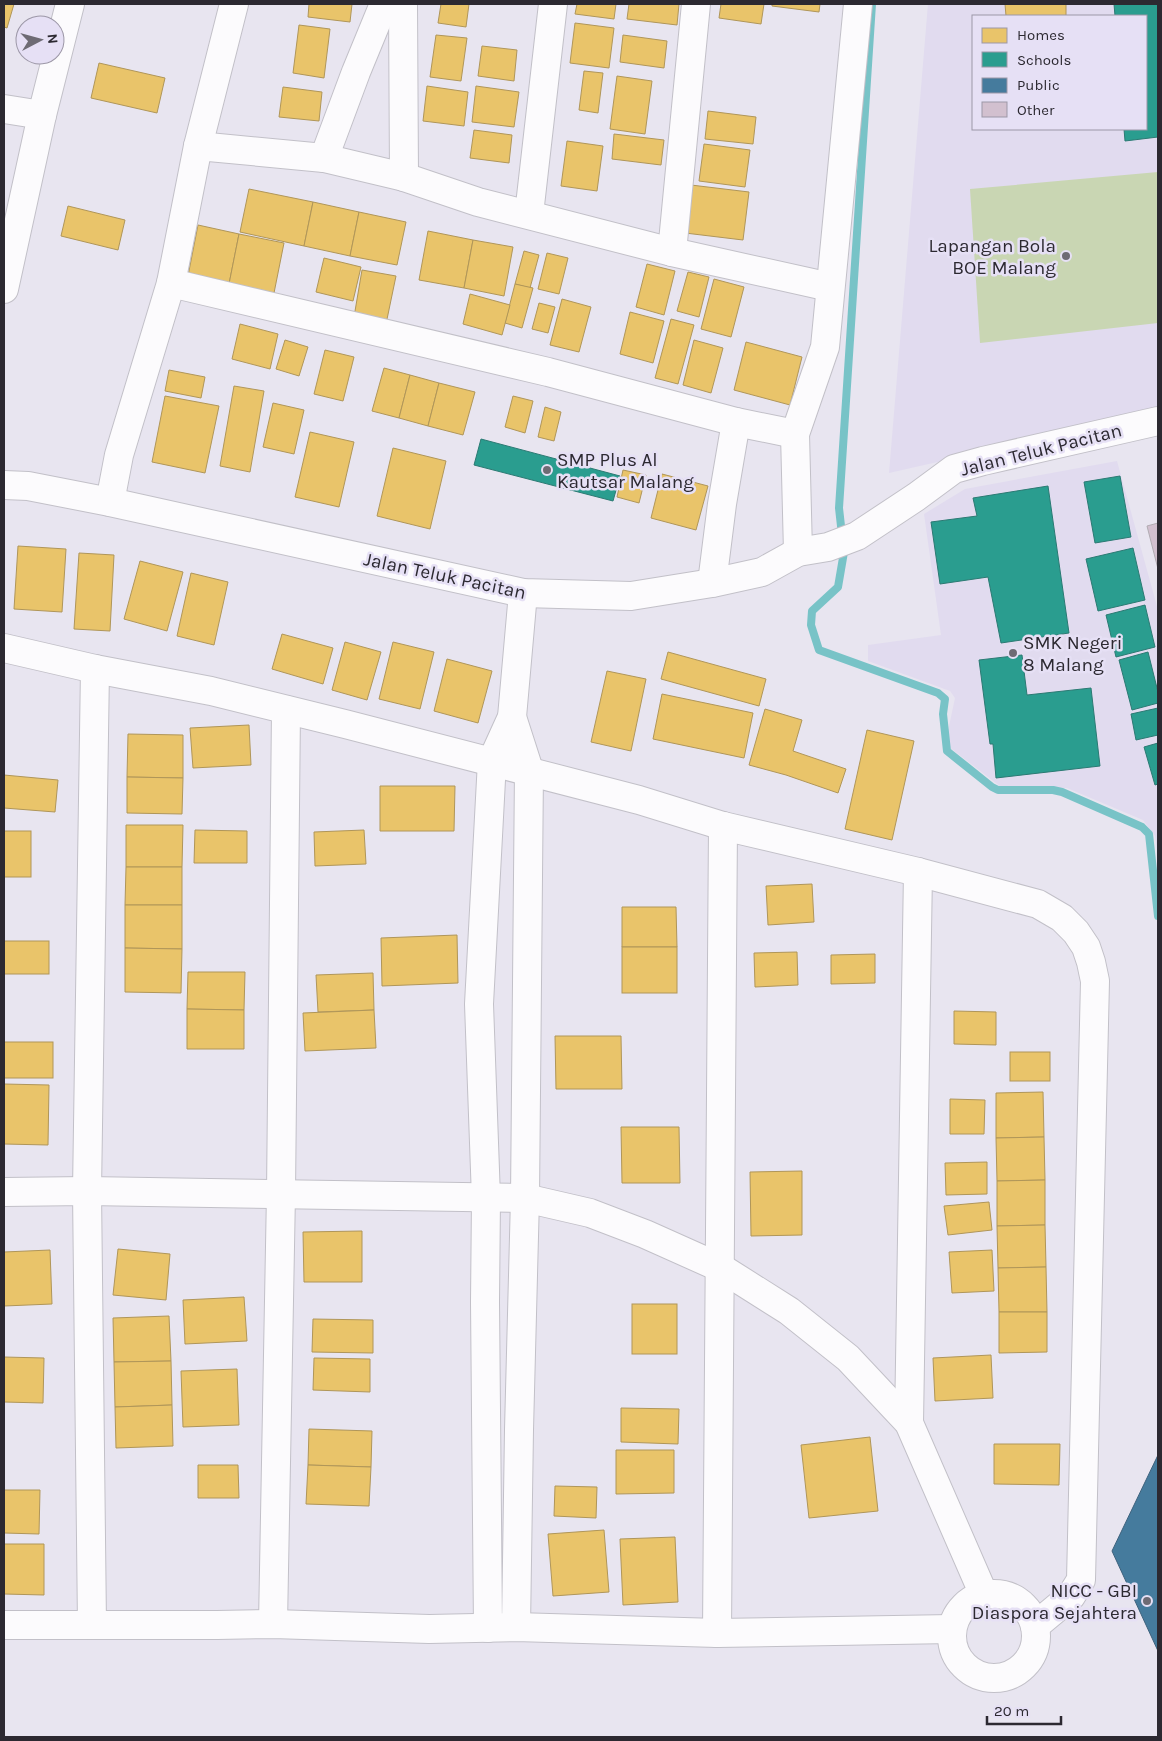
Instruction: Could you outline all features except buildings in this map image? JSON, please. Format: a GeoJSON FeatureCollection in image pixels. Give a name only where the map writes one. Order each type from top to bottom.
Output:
{"type":"FeatureCollection","features":[{"type":"Feature","properties":{"kind":"street"},"geometry":{"type":"LineString","coordinates":[[4,289],[7,260],[70,4]]}},
{"type":"Feature","properties":{"kind":"street"},"geometry":{"type":"LineString","coordinates":[[110,502],[120,455],[171,283],[198,146],[234,4]]}},
{"type":"Feature","properties":{"kind":"street"},"geometry":{"type":"LineString","coordinates":[[324,158],[384,4]]}},
{"type":"Feature","properties":{"kind":"street"},"geometry":{"type":"LineString","coordinates":[[403,4],[404,177]]}},
{"type":"Feature","properties":{"kind":"street"},"geometry":{"type":"LineString","coordinates":[[529,214],[553,4]]}},
{"type":"Feature","properties":{"kind":"street"},"geometry":{"type":"LineString","coordinates":[[672,252],[696,4]]}},
{"type":"Feature","properties":{"kind":"street"},"geometry":{"type":"LineString","coordinates":[[798,552],[795,434],[825,347],[858,4]]}},
{"type":"Feature","properties":{"kind":"street"},"geometry":{"type":"LineString","coordinates":[[4,109],[42,114]]}},
{"type":"Feature","properties":{"kind":"street"},"geometry":{"type":"LineString","coordinates":[[198,146],[324,158],[404,177],[478,202],[672,252],[830,287]]}},
{"type":"Feature","properties":{"kind":"street"},"geometry":{"type":"LineString","coordinates":[[171,283],[548,372],[736,422],[795,434]]}},
{"type":"Feature","properties":{"kind":"street","name":"Jalan Teluk Pacitan"},"geometry":{"type":"LineString","coordinates":[[4,485],[28,486],[110,502],[523,594],[631,596],[712,584],[762,572],[798,552],[829,538],[864,526],[916,497],[954,469],[983,460],[1158,421]]}},
{"type":"Feature","properties":{"kind":"street"},"geometry":{"type":"LineString","coordinates":[[712,584],[722,504],[736,422]]}},
{"type":"Feature","properties":{"kind":"street"},"geometry":{"type":"LineString","coordinates":[[488,1628],[484,1302],[486,1198],[479,1004],[492,761],[512,716],[523,594]]}},
{"type":"Feature","properties":{"kind":"street"},"geometry":{"type":"LineString","coordinates":[[4,648],[95,669],[211,691],[529,770],[639,800],[723,826],[918,872],[1038,904],[1062,918],[1076,932],[1086,946],[1092,962],[1095,981],[1081,1580],[1071,1596],[1035,1626]]}},
{"type":"Feature","properties":{"kind":"street"},"geometry":{"type":"LineString","coordinates":[[92,1625],[87,1191],[95,669]]}},
{"type":"Feature","properties":{"kind":"street"},"geometry":{"type":"LineString","coordinates":[[273,1624],[281,1193],[286,710]]}},
{"type":"Feature","properties":{"kind":"street"},"geometry":{"type":"LineString","coordinates":[[512,716],[529,770],[525,1198],[516,1628]]}},
{"type":"Feature","properties":{"kind":"street"},"geometry":{"type":"LineString","coordinates":[[717,1633],[723,826]]}},
{"type":"Feature","properties":{"kind":"street"},"geometry":{"type":"LineString","coordinates":[[910,1423],[918,872]]}},
{"type":"Feature","properties":{"kind":"street"},"geometry":{"type":"LineString","coordinates":[[4,1192],[281,1193],[525,1198],[590,1213],[645,1234],[720,1268],[788,1311],[848,1358],[910,1423],[984,1595]]}},
{"type":"Feature","properties":{"kind":"street"},"geometry":{"type":"LineString","coordinates":[[1001,1594],[1017,1600],[1028,1611],[1035,1626],[1036,1643],[1031,1658],[1019,1670],[1004,1677],[988,1678],[972,1672],[960,1661],[953,1646],[952,1629],[958,1614],[970,1602],[984,1595],[1001,1594]]}},
{"type":"Feature","properties":{"kind":"street"},"geometry":{"type":"LineString","coordinates":[[4,1625],[273,1624],[717,1633],[952,1629]]}},
{"type":"Feature","properties":{"kind":"shaded area"},"geometry":{"type":"Polygon","coordinates":[[[928,4],[1158,4],[1158,412],[889,473],[928,4]]]}},
{"type":"Feature","properties":{"kind":"shaded area","name":"SMK Negeri 8 Malang"},"geometry":{"type":"Polygon","coordinates":[[[1117,461],[1158,610],[1158,857],[1155,836],[1143,820],[1067,788],[1001,787],[949,747],[948,731],[955,698],[950,691],[868,661],[868,645],[941,635],[924,514],[965,489],[1117,461]]]}},
{"type":"Feature","properties":{"kind":"green space","name":"Lapangan Bola BOE Malang"},"geometry":{"type":"Polygon","coordinates":[[[1158,172],[1158,323],[980,343],[970,189],[1158,172]]]}},
{"type":"Feature","properties":{"kind":"waterway"},"geometry":{"type":"LineString","coordinates":[[842,535],[839,508],[872,4]]}},
{"type":"Feature","properties":{"kind":"waterway"},"geometry":{"type":"LineString","coordinates":[[843,547],[844,552],[838,587],[812,611],[811,625],[819,650],[938,693],[945,699],[943,714],[947,751],[992,787],[998,790],[1053,790],[1062,792],[1142,827],[1149,834],[1158,916]]}},
{"type":"Feature","properties":{"kind":"place","name":"Lapangan Bola BOE Malang"},"geometry":{"type":"Point","coordinates":[1066,256]}},
{"type":"Feature","properties":{"kind":"place","name":"SMP Plus Al Kautsar Malang"},"geometry":{"type":"Point","coordinates":[547,470]}},
{"type":"Feature","properties":{"kind":"place","name":"SMK Negeri 8 Malang"},"geometry":{"type":"Point","coordinates":[1013,653]}},
{"type":"Feature","properties":{"kind":"place","name":"NICC - GBI Diaspora Sejahtera"},"geometry":{"type":"Point","coordinates":[1147,1601]}}]}
